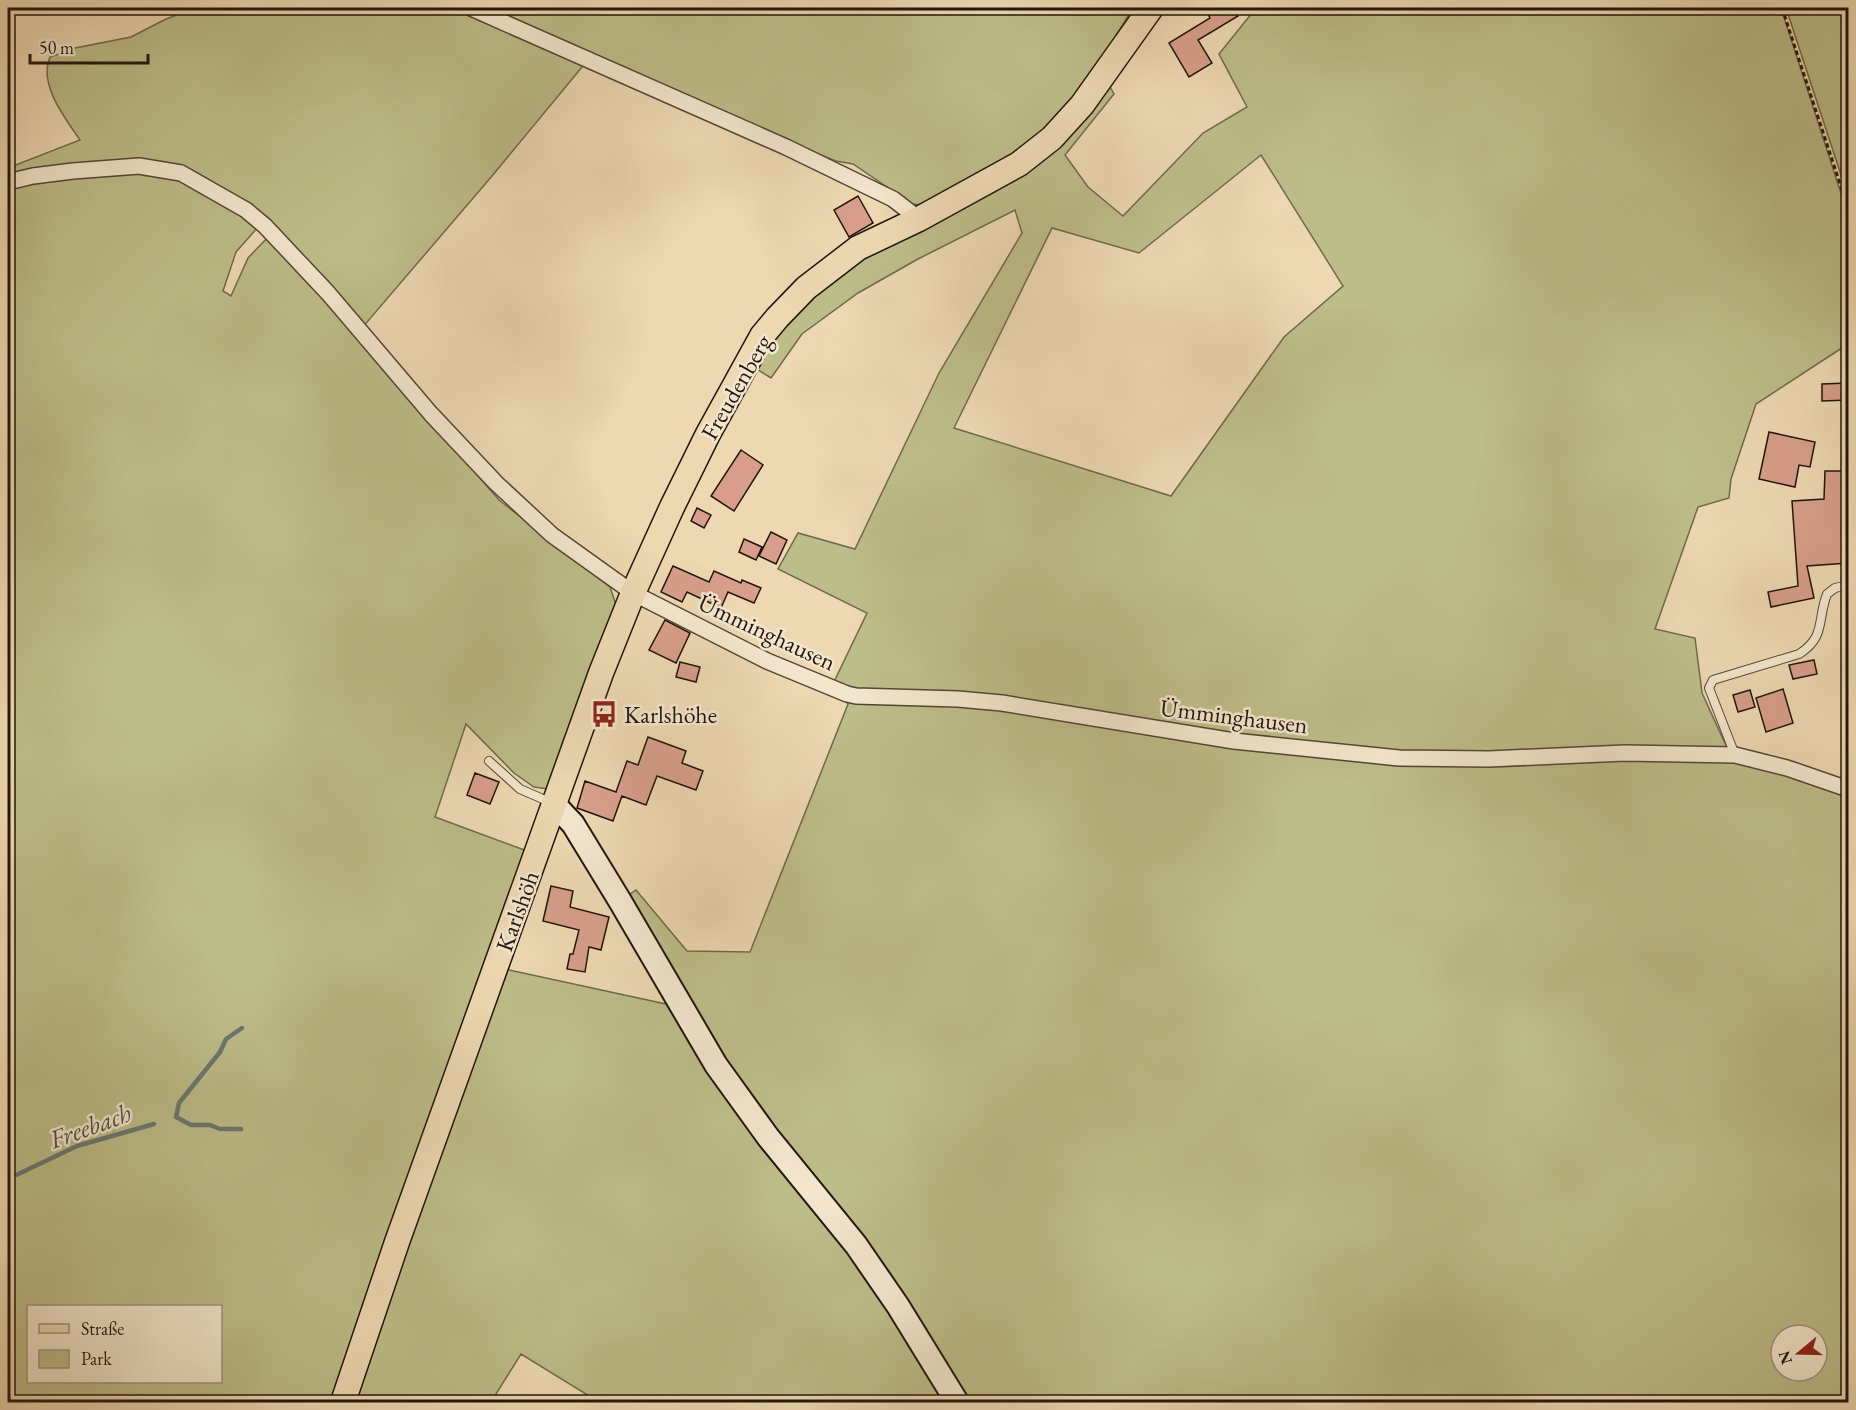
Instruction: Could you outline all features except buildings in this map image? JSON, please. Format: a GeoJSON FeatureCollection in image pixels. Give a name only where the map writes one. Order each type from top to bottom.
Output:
{"type":"FeatureCollection","features":[{"type":"Feature","properties":{"kind":"main road","name":"Freudenberg"},"geometry":{"type":"LineString","coordinates":[[555,805],[601,673],[633,593],[702,444],[762,336],[792,301],[858,248],[919,219],[1019,164],[1052,138],[1082,105],[1151,8]]}},
{"type":"Feature","properties":{"kind":"main road"},"geometry":{"type":"LineString","coordinates":[[555,805],[573,824],[742,1105],[856,1245],[898,1306],[957,1402]]}},
{"type":"Feature","properties":{"kind":"main road","name":"Karlshöh"},"geometry":{"type":"LineString","coordinates":[[343,1402],[397,1242],[555,805]]}},
{"type":"Feature","properties":{"kind":"street"},"geometry":{"type":"LineString","coordinates":[[471,8],[786,147],[893,199],[919,219]]}},
{"type":"Feature","properties":{"kind":"street","name":"Ümminghausen"},"geometry":{"type":"LineString","coordinates":[[8,182],[33,176],[111,166],[139,166],[181,173],[246,210],[265,226],[320,285],[431,414],[496,483],[552,535],[633,593],[767,661],[856,696],[958,699],[1002,703],[1234,741],[1400,758],[1489,759],[1625,753],[1736,755],[1787,768],[1848,789]]}},
{"type":"Feature","properties":{"kind":"lane"},"geometry":{"type":"LineString","coordinates":[[1736,755],[1709,688],[1713,680],[1799,654],[1811,646],[1818,636],[1827,594],[1835,588],[1848,585]]}},
{"type":"Feature","properties":{"kind":"lane"},"geometry":{"type":"LineString","coordinates":[[489,761],[520,789],[555,805]]}},
{"type":"Feature","properties":{"kind":"path"},"geometry":{"type":"LineString","coordinates":[[1782,8],[1848,208]]}},
{"type":"Feature","properties":{"kind":"green space"},"geometry":{"type":"Polygon","coordinates":[[[195,8],[459,8],[475,12],[587,61],[362,328],[258,227],[236,252],[223,291],[231,296],[248,258],[268,237],[308,279],[499,500],[610,587],[616,605],[548,789],[534,787],[514,773],[466,724],[435,817],[527,851],[334,1402],[8,1402],[8,168],[80,140],[50,89],[47,67],[50,57],[75,48],[131,37],[166,19],[195,8]]]}},
{"type":"Feature","properties":{"kind":"green space"},"geometry":{"type":"Polygon","coordinates":[[[477,8],[1133,8],[1093,73],[1054,122],[1018,153],[923,205],[912,204],[853,164],[836,161],[787,142],[477,8]]]}},
{"type":"Feature","properties":{"kind":"green space"},"geometry":{"type":"Polygon","coordinates":[[[1256,8],[1781,8],[1848,215],[1848,344],[1756,404],[1731,479],[1729,498],[1698,507],[1655,629],[1695,638],[1702,693],[1729,752],[1848,789],[1848,1402],[957,1402],[804,1182],[620,901],[636,890],[687,951],[750,952],[848,704],[833,684],[867,613],[778,569],[798,533],[855,549],[939,373],[1022,233],[1015,210],[918,259],[858,293],[802,334],[771,378],[752,366],[797,306],[853,264],[1055,146],[1110,87],[1114,94],[1065,155],[1088,187],[1123,216],[1203,133],[1247,107],[1219,54],[1256,8]],[[1261,155],[1139,253],[1052,228],[954,428],[1171,496],[1284,337],[1343,286],[1261,155]]]}},
{"type":"Feature","properties":{"kind":"green space"},"geometry":{"type":"Polygon","coordinates":[[[1786,8],[1848,8],[1848,196],[1786,8]]]}},
{"type":"Feature","properties":{"kind":"green space"},"geometry":{"type":"Polygon","coordinates":[[[505,969],[675,1006],[854,1247],[954,1402],[590,1402],[591,1397],[521,1354],[491,1402],[352,1402],[505,969]]]}},
{"type":"Feature","properties":{"kind":"waterway"},"geometry":{"type":"LineString","coordinates":[[241,1129],[191,1125],[176,1117],[179,1103],[220,1052],[226,1039],[242,1028]]}},
{"type":"Feature","properties":{"kind":"waterway","name":"Freebach"},"geometry":{"type":"LineString","coordinates":[[8,1182],[10,1178],[77,1146],[154,1124]]}},
{"type":"Feature","properties":{"kind":"place","name":"Karlshöhe"},"geometry":{"type":"Point","coordinates":[604,714]}}]}
